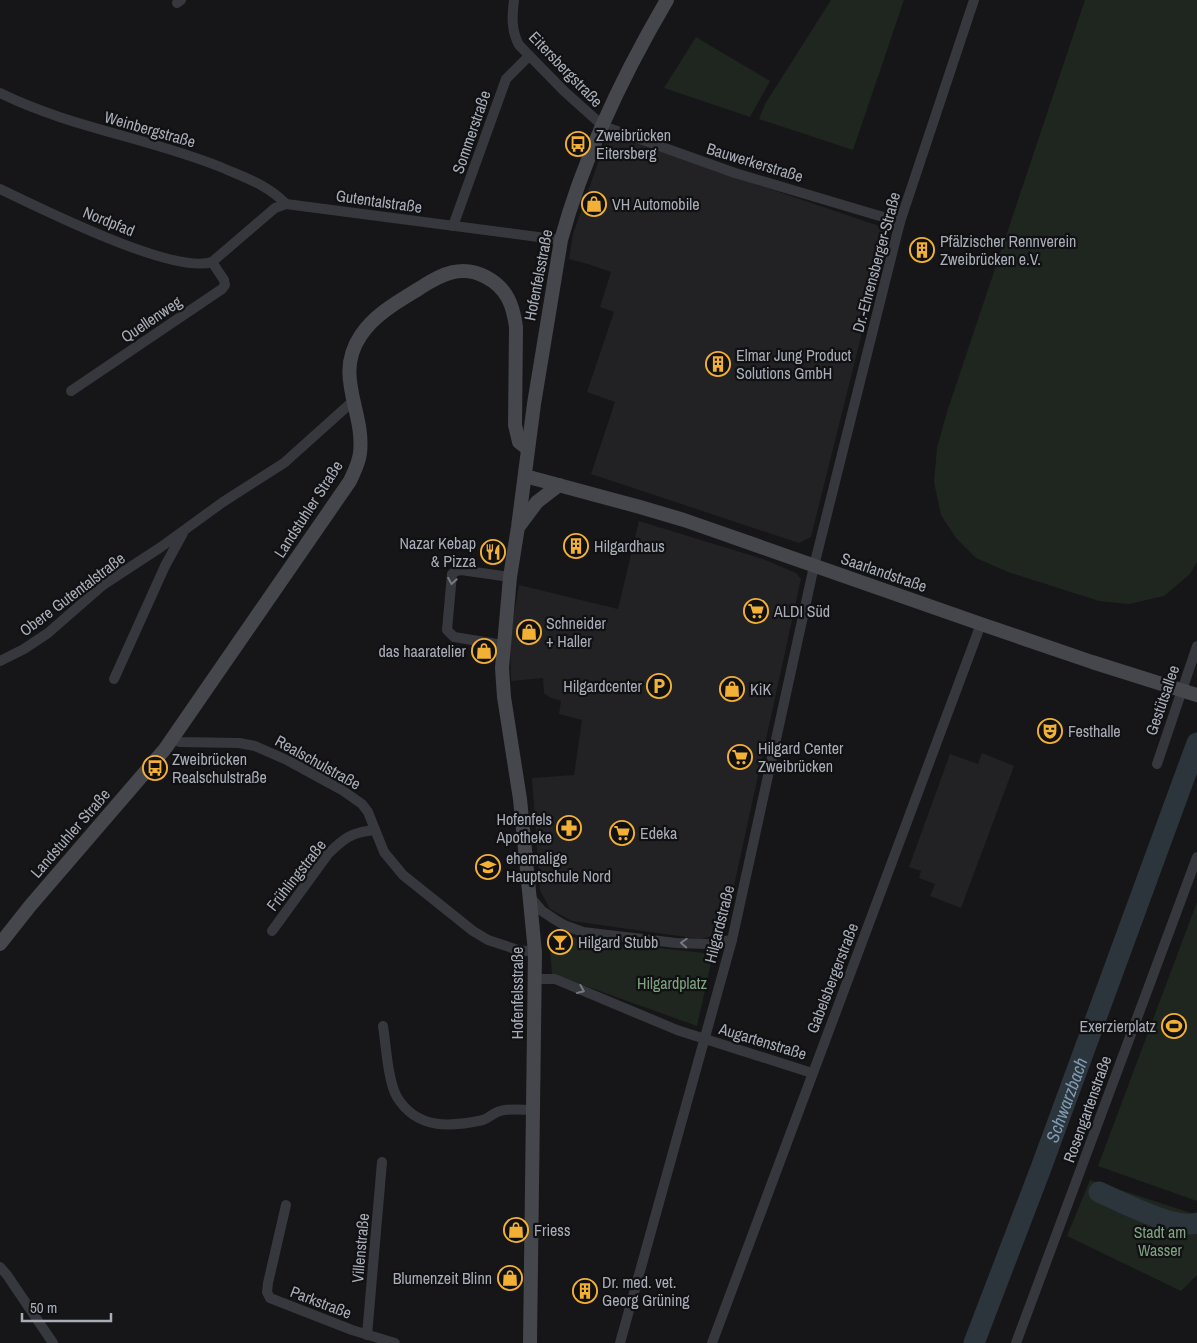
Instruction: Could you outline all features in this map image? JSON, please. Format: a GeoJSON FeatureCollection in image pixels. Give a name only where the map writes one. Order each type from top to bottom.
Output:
{"type":"FeatureCollection","features":[{"type":"Feature","properties":{"kind":"main road","name":"Hofenfelsstraße"},"geometry":{"type":"LineString","coordinates":[[530,1343],[535,952],[520,799],[504,697],[503,645],[510,577],[528,449],[561,240],[578,188],[603,126],[633,62],[668,0]]}},
{"type":"Feature","properties":{"kind":"main road","name":"Landstuhler Straße"},"geometry":{"type":"LineString","coordinates":[[0,944],[172,739],[350,481],[358,464],[360,452],[359,429],[352,402],[349,378],[351,356],[361,335],[372,322],[390,307],[442,274],[457,270],[474,272],[499,286],[507,296],[514,311],[516,327],[515,425],[520,442],[528,449]]}},
{"type":"Feature","properties":{"kind":"main road","name":"Saarlandstraße"},"geometry":{"type":"LineString","coordinates":[[525,476],[658,512],[1100,665],[1190,693]]}},
{"type":"Feature","properties":{"kind":"main road"},"geometry":{"type":"LineString","coordinates":[[518,527],[537,502],[559,485]]}},
{"type":"Feature","properties":{"kind":"street","name":"Eitersbergstraße"},"geometry":{"type":"LineString","coordinates":[[514,0],[512,19],[515,37],[529,56],[603,126]]}},
{"type":"Feature","properties":{"kind":"street","name":"Dr.-Ehrensberger-Straße"},"geometry":{"type":"LineString","coordinates":[[814,566],[900,222],[974,0]]}},
{"type":"Feature","properties":{"kind":"street","name":"Sommerstraße"},"geometry":{"type":"LineString","coordinates":[[453,226],[506,79],[529,56]]}},
{"type":"Feature","properties":{"kind":"street","name":"Weinbergstraße"},"geometry":{"type":"LineString","coordinates":[[0,93],[48,114],[164,146],[194,157],[263,185],[277,194],[286,204]]}},
{"type":"Feature","properties":{"kind":"street","name":"Bauwerkerstraße"},"geometry":{"type":"LineString","coordinates":[[603,126],[735,173],[900,222]]}},
{"type":"Feature","properties":{"kind":"street","name":"Nordpfad"},"geometry":{"type":"LineString","coordinates":[[0,189],[127,246],[191,264],[199,265],[212,262]]}},
{"type":"Feature","properties":{"kind":"street","name":"Gutentalstraße"},"geometry":{"type":"LineString","coordinates":[[286,204],[561,240]]}},
{"type":"Feature","properties":{"kind":"street"},"geometry":{"type":"LineString","coordinates":[[212,262],[275,208],[286,204]]}},
{"type":"Feature","properties":{"kind":"street","name":"Quellenweg"},"geometry":{"type":"LineString","coordinates":[[71,391],[222,288],[224,280],[212,262]]}},
{"type":"Feature","properties":{"kind":"street","name":"Obere Gutentalstraße"},"geometry":{"type":"LineString","coordinates":[[0,661],[24,649],[48,633],[102,585],[284,463],[352,402]]}},
{"type":"Feature","properties":{"kind":"street","name":"Obere Gutentalstraße"},"geometry":{"type":"LineString","coordinates":[[114,679],[165,566],[184,530]]}},
{"type":"Feature","properties":{"kind":"street","name":"Hilgardstraße"},"geometry":{"type":"LineString","coordinates":[[620,1343],[732,940],[814,566]]}},
{"type":"Feature","properties":{"kind":"street"},"geometry":{"type":"LineString","coordinates":[[503,645],[454,637],[447,630],[452,574],[461,570],[510,577]]}},
{"type":"Feature","properties":{"kind":"street","name":"Gabelsbergerstraße"},"geometry":{"type":"LineString","coordinates":[[712,1343],[981,624]]}},
{"type":"Feature","properties":{"kind":"street","name":"Gestütsallee"},"geometry":{"type":"LineString","coordinates":[[1157,764],[1190,693],[1197,646]]}},
{"type":"Feature","properties":{"kind":"street","name":"Realschulstraße"},"geometry":{"type":"LineString","coordinates":[[172,739],[190,743],[240,743],[271,752],[354,798],[368,812],[384,852],[403,875],[473,931],[488,940],[504,947],[535,952]]}},
{"type":"Feature","properties":{"kind":"street","name":"Frühlingstraße"},"geometry":{"type":"LineString","coordinates":[[272,931],[333,849],[351,834],[375,830]]}},
{"type":"Feature","properties":{"kind":"street","name":"Rosengartenstraße"},"geometry":{"type":"LineString","coordinates":[[1016,1343],[1197,857]]}},
{"type":"Feature","properties":{"kind":"street"},"geometry":{"type":"LineString","coordinates":[[531,898],[542,911],[554,919],[583,932],[699,944],[732,940]]}},
{"type":"Feature","properties":{"kind":"street"},"geometry":{"type":"LineString","coordinates":[[535,979],[556,979],[677,1030],[704,1039]]}},
{"type":"Feature","properties":{"kind":"street"},"geometry":{"type":"LineString","coordinates":[[383,1026],[389,1068],[396,1097],[412,1113],[425,1121],[448,1126],[485,1119],[503,1110],[534,1110]]}},
{"type":"Feature","properties":{"kind":"street","name":"Augartenstraße"},"geometry":{"type":"LineString","coordinates":[[704,1039],[812,1073]]}},
{"type":"Feature","properties":{"kind":"street","name":"Villenstraße"},"geometry":{"type":"LineString","coordinates":[[368,1335],[382,1162]]}},
{"type":"Feature","properties":{"kind":"street","name":"Parkstraße"},"geometry":{"type":"LineString","coordinates":[[286,1205],[268,1283],[270,1298],[313,1316],[395,1343]]}},
{"type":"Feature","properties":{"kind":"street"},"geometry":{"type":"LineString","coordinates":[[0,1268],[7,1275],[53,1343]]}},
{"type":"Feature","properties":{"kind":"shaded area"},"geometry":{"type":"Polygon","coordinates":[[[608,134],[888,229],[811,537],[799,543],[591,474],[615,402],[587,392],[614,312],[600,307],[611,272],[569,259],[573,234],[608,134]]]}},
{"type":"Feature","properties":{"kind":"shaded area"},"geometry":{"type":"Polygon","coordinates":[[[639,521],[763,559],[796,573],[801,579],[725,927],[716,935],[700,939],[572,921],[550,909],[540,890],[532,778],[574,775],[582,720],[559,714],[561,701],[544,693],[543,678],[511,681],[510,637],[519,585],[618,609],[639,521]]]}},
{"type":"Feature","properties":{"kind":"shaded area"},"geometry":{"type":"Polygon","coordinates":[[[982,753],[1014,766],[961,908],[930,896],[935,884],[919,878],[921,871],[909,867],[950,754],[978,764],[982,753]]]}},
{"type":"Feature","properties":{"kind":"green space"},"geometry":{"type":"Polygon","coordinates":[[[831,0],[904,0],[853,150],[759,119],[765,104],[831,0]]]}},
{"type":"Feature","properties":{"kind":"green space"},"geometry":{"type":"Polygon","coordinates":[[[1085,0],[1197,0],[1197,562],[1190,574],[1164,596],[1129,604],[1099,601],[1008,572],[976,558],[956,538],[941,515],[934,482],[937,448],[947,412],[1085,0]]]}},
{"type":"Feature","properties":{"kind":"green space"},"geometry":{"type":"Polygon","coordinates":[[[696,37],[770,81],[750,117],[664,88],[696,37]]]}},
{"type":"Feature","properties":{"kind":"green space","name":"Exerzierplatz"},"geometry":{"type":"Polygon","coordinates":[[[1197,902],[1197,1201],[1098,1166],[1197,902]]]}},
{"type":"Feature","properties":{"kind":"green space","name":"Hilgardplatz"},"geometry":{"type":"Polygon","coordinates":[[[566,934],[578,939],[713,954],[697,1026],[552,974],[549,935],[566,934]]]}},
{"type":"Feature","properties":{"kind":"green space","name":"Stadt am Wasser"},"geometry":{"type":"Polygon","coordinates":[[[1090,1180],[1197,1215],[1197,1275],[1181,1291],[1067,1236],[1090,1180]]]}},
{"type":"Feature","properties":{"kind":"waterway","name":"Schwarzbach"},"geometry":{"type":"LineString","coordinates":[[974,1343],[1041,1168],[1197,743]]}},
{"type":"Feature","properties":{"kind":"waterway"},"geometry":{"type":"LineString","coordinates":[[1099,1192],[1162,1219],[1176,1223],[1197,1223]]}},
{"type":"Feature","properties":{"kind":"place","name":"Zweibrücken Eitersberg"},"geometry":{"type":"Point","coordinates":[578,144]}},
{"type":"Feature","properties":{"kind":"place","name":"VH Automobile"},"geometry":{"type":"Point","coordinates":[594,204]}},
{"type":"Feature","properties":{"kind":"place","name":"Pfälzischer Rennverein Zweibrücken e.V."},"geometry":{"type":"Point","coordinates":[922,250]}},
{"type":"Feature","properties":{"kind":"place","name":"Elmar Jung Product Solutions GmbH"},"geometry":{"type":"Point","coordinates":[718,364]}},
{"type":"Feature","properties":{"kind":"place","name":"Hilgardhaus"},"geometry":{"type":"Point","coordinates":[576,546]}},
{"type":"Feature","properties":{"kind":"place","name":"Nazar Kebap & Pizza"},"geometry":{"type":"Point","coordinates":[493,552]}},
{"type":"Feature","properties":{"kind":"place","name":"ALDI Süd"},"geometry":{"type":"Point","coordinates":[756,611]}},
{"type":"Feature","properties":{"kind":"place","name":"Schneider + Haller"},"geometry":{"type":"Point","coordinates":[529,632]}},
{"type":"Feature","properties":{"kind":"place","name":"das haaratelier"},"geometry":{"type":"Point","coordinates":[484,651]}},
{"type":"Feature","properties":{"kind":"place","name":"Hilgardcenter"},"geometry":{"type":"Point","coordinates":[659,686]}},
{"type":"Feature","properties":{"kind":"place","name":"KiK"},"geometry":{"type":"Point","coordinates":[732,689]}},
{"type":"Feature","properties":{"kind":"place","name":"Festhalle"},"geometry":{"type":"Point","coordinates":[1050,731]}},
{"type":"Feature","properties":{"kind":"place","name":"Hilgard Center Zweibrücken"},"geometry":{"type":"Point","coordinates":[740,757]}},
{"type":"Feature","properties":{"kind":"place","name":"Zweibrücken Realschulstraße"},"geometry":{"type":"Point","coordinates":[155,768]}},
{"type":"Feature","properties":{"kind":"place","name":"Hofenfels Apotheke"},"geometry":{"type":"Point","coordinates":[569,828]}},
{"type":"Feature","properties":{"kind":"place","name":"Edeka"},"geometry":{"type":"Point","coordinates":[622,833]}},
{"type":"Feature","properties":{"kind":"place","name":"ehemalige Hauptschule Nord"},"geometry":{"type":"Point","coordinates":[488,867]}},
{"type":"Feature","properties":{"kind":"place","name":"Hilgard Stubb"},"geometry":{"type":"Point","coordinates":[560,942]}},
{"type":"Feature","properties":{"kind":"place","name":"Exerzierplatz"},"geometry":{"type":"Point","coordinates":[1174,1026]}},
{"type":"Feature","properties":{"kind":"place","name":"Friess"},"geometry":{"type":"Point","coordinates":[516,1230]}},
{"type":"Feature","properties":{"kind":"place","name":"Blumenzeit Blinn"},"geometry":{"type":"Point","coordinates":[510,1278]}},
{"type":"Feature","properties":{"kind":"place","name":"Dr. med. vet. Georg Grüning"},"geometry":{"type":"Point","coordinates":[585,1291]}}]}
